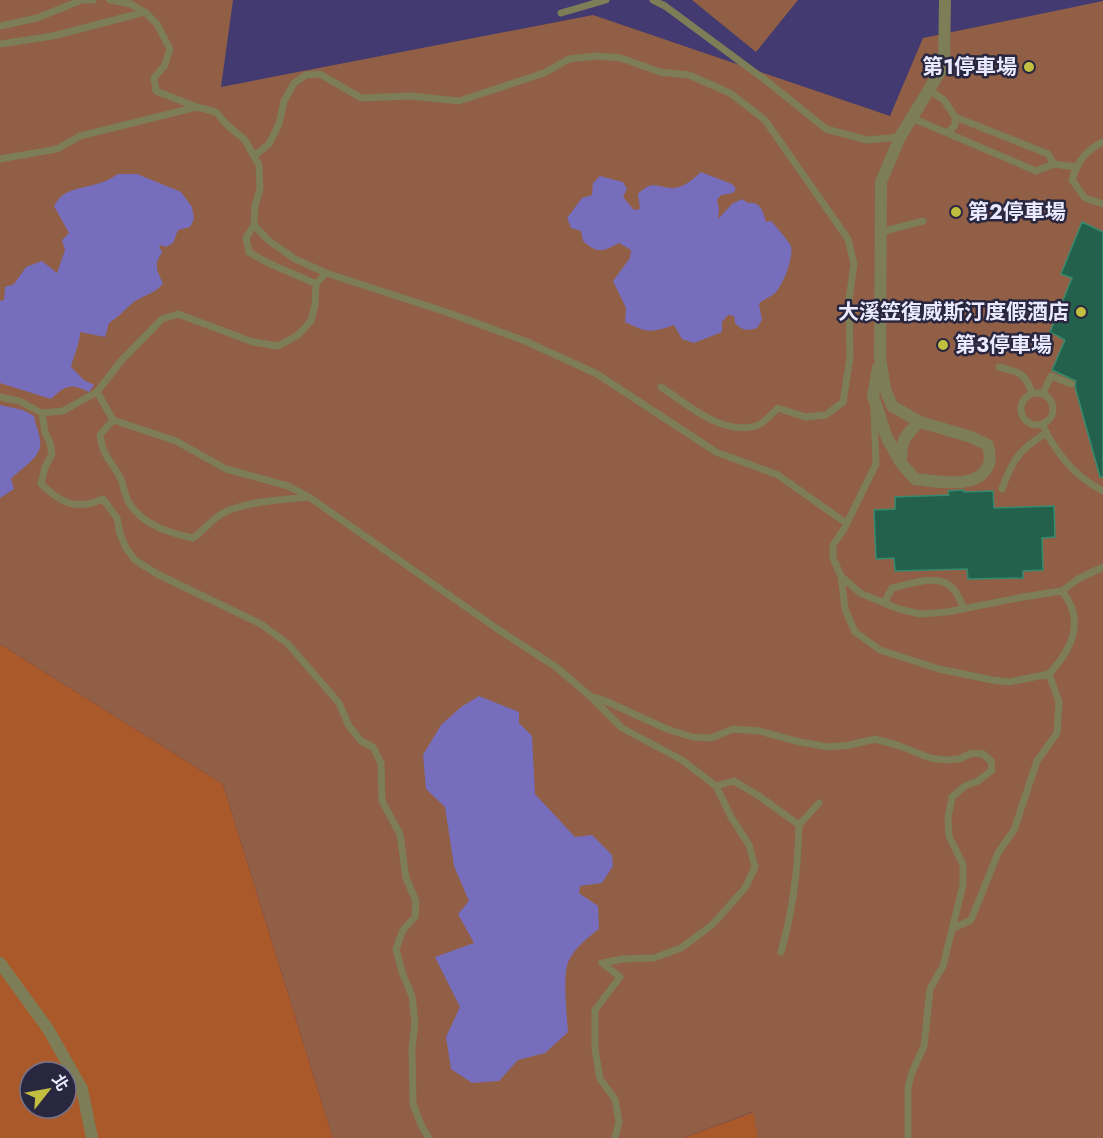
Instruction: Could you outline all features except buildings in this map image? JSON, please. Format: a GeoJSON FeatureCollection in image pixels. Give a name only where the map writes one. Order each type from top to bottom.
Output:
{"type":"FeatureCollection","features":[{"type":"Feature","properties":{"kind":"street"},"geometry":{"type":"LineString","coordinates":[[880,357],[873,396],[887,438],[900,463],[915,479],[966,482],[983,475],[990,462],[988,445],[971,437],[920,422],[892,406],[885,388],[880,357],[881,182],[900,137],[944,65],[945,0]]}},
{"type":"Feature","properties":{"kind":"street"},"geometry":{"type":"LineString","coordinates":[[900,463],[901,444],[908,432],[920,422]]}},
{"type":"Feature","properties":{"kind":"street"},"geometry":{"type":"LineString","coordinates":[[0,963],[48,1029],[82,1089],[92,1138]]}},
{"type":"Feature","properties":{"kind":"lane"},"geometry":{"type":"LineString","coordinates":[[0,26],[37,18],[82,0],[93,0]]}},
{"type":"Feature","properties":{"kind":"lane"},"geometry":{"type":"LineString","coordinates":[[110,0],[131,4],[145,12],[157,24],[170,49],[165,65],[154,78],[156,91],[216,112],[245,140],[259,165],[260,189],[255,206],[254,225],[246,238],[249,252],[264,262],[316,284]]}},
{"type":"Feature","properties":{"kind":"lane"},"geometry":{"type":"LineString","coordinates":[[561,13],[606,0]]}},
{"type":"Feature","properties":{"kind":"lane"},"geometry":{"type":"LineString","coordinates":[[653,0],[667,3],[826,129],[867,140],[900,137]]}},
{"type":"Feature","properties":{"kind":"lane"},"geometry":{"type":"LineString","coordinates":[[0,44],[53,36],[145,12]]}},
{"type":"Feature","properties":{"kind":"lane"},"geometry":{"type":"LineString","coordinates":[[254,156],[269,144],[279,124],[284,101],[294,83],[306,75],[320,74],[361,98],[411,96],[459,101],[544,73],[569,59],[596,56],[621,58],[660,72],[689,75],[730,93],[765,120],[848,239],[854,264],[849,300],[850,358],[843,402],[826,415],[805,417],[778,408],[758,426],[736,428],[710,419],[661,387]]}},
{"type":"Feature","properties":{"kind":"lane"},"geometry":{"type":"LineString","coordinates":[[929,90],[944,100],[955,117],[956,125],[948,134]]}},
{"type":"Feature","properties":{"kind":"lane"},"geometry":{"type":"LineString","coordinates":[[0,159],[57,148],[81,136],[197,107]]}},
{"type":"Feature","properties":{"kind":"lane"},"geometry":{"type":"LineString","coordinates":[[955,117],[1048,154],[1054,164]]}},
{"type":"Feature","properties":{"kind":"lane"},"geometry":{"type":"LineString","coordinates":[[912,118],[1036,171],[1054,164],[1076,167]]}},
{"type":"Feature","properties":{"kind":"lane"},"geometry":{"type":"LineString","coordinates":[[1103,142],[1084,154],[1076,167],[1072,180],[1085,198],[1103,204]]}},
{"type":"Feature","properties":{"kind":"lane"},"geometry":{"type":"LineString","coordinates":[[881,232],[922,221]]}},
{"type":"Feature","properties":{"kind":"lane"},"geometry":{"type":"LineString","coordinates":[[254,225],[268,240],[296,259],[326,273],[514,337],[597,374],[716,452],[778,475],[846,523]]}},
{"type":"Feature","properties":{"kind":"lane"},"geometry":{"type":"LineString","coordinates":[[0,397],[19,401],[42,413],[63,411],[97,392],[121,361],[162,319],[178,314],[253,342],[278,346],[298,335],[311,321],[315,305],[316,284],[326,273]]}},
{"type":"Feature","properties":{"kind":"lane"},"geometry":{"type":"LineString","coordinates":[[999,367],[1022,375],[1028,380],[1032,393]]}},
{"type":"Feature","properties":{"kind":"lane"},"geometry":{"type":"LineString","coordinates":[[1043,393],[1051,376],[1071,384]]}},
{"type":"Feature","properties":{"kind":"lane"},"geometry":{"type":"LineString","coordinates":[[97,392],[113,420],[176,441],[226,469],[288,486],[309,496],[496,628],[556,667],[591,697],[622,729],[682,760],[716,786],[749,845],[754,867],[745,888],[712,925],[681,948],[654,958],[602,963],[620,977],[595,1010],[595,1049],[600,1079],[615,1099],[619,1122],[615,1138]]}},
{"type":"Feature","properties":{"kind":"lane"},"geometry":{"type":"LineString","coordinates":[[1032,393],[1043,393],[1051,400],[1053,411],[1049,420],[1034,425],[1022,416],[1021,405],[1023,400],[1032,393]]}},
{"type":"Feature","properties":{"kind":"lane"},"geometry":{"type":"LineString","coordinates":[[873,396],[876,464],[833,545],[833,558],[841,576],[844,609],[855,632],[880,650],[939,669],[1009,682],[1049,674],[1063,658],[1075,630],[1073,607],[1062,591]]}},
{"type":"Feature","properties":{"kind":"lane"},"geometry":{"type":"LineString","coordinates":[[42,413],[52,454],[45,467],[41,484],[54,496],[74,505],[89,505],[103,499],[117,518],[120,534],[135,560],[157,574],[261,624],[288,644],[339,703],[349,726],[361,741],[373,747],[381,763],[382,801],[400,834],[406,878],[416,901],[415,916],[403,930],[396,949],[412,996],[415,1023],[412,1048],[413,1104],[429,1138]]}},
{"type":"Feature","properties":{"kind":"lane"},"geometry":{"type":"LineString","coordinates":[[113,420],[100,435],[102,450],[121,478],[128,502],[141,517],[169,533],[193,538],[205,530],[217,517],[229,510],[309,496]]}},
{"type":"Feature","properties":{"kind":"lane"},"geometry":{"type":"LineString","coordinates":[[1042,424],[1058,454],[1074,472],[1090,485],[1103,491]]}},
{"type":"Feature","properties":{"kind":"lane"},"geometry":{"type":"LineString","coordinates":[[1002,489],[1009,468],[1018,454],[1031,442],[1046,434]]}},
{"type":"Feature","properties":{"kind":"lane"},"geometry":{"type":"LineString","coordinates":[[841,576],[860,593],[920,614],[964,609],[1062,591],[1078,579],[1103,567]]}},
{"type":"Feature","properties":{"kind":"lane"},"geometry":{"type":"LineString","coordinates":[[884,603],[892,588],[931,580],[946,582],[955,590],[964,609]]}},
{"type":"Feature","properties":{"kind":"lane"},"geometry":{"type":"LineString","coordinates":[[952,929],[971,920],[998,853],[1014,830],[1038,761],[1057,734],[1059,702],[1049,674]]}},
{"type":"Feature","properties":{"kind":"lane"},"geometry":{"type":"LineString","coordinates":[[591,697],[692,737],[711,738],[734,729],[759,731],[829,747],[875,739],[930,758],[959,759],[972,753],[983,754],[991,761],[992,770],[978,781],[965,786],[952,797],[948,818],[949,836],[963,865],[963,885],[943,966],[930,989],[924,1046],[911,1075],[908,1088],[908,1138]]}},
{"type":"Feature","properties":{"kind":"lane"},"geometry":{"type":"LineString","coordinates":[[716,786],[734,781],[799,825]]}},
{"type":"Feature","properties":{"kind":"lane"},"geometry":{"type":"LineString","coordinates":[[781,952],[790,921],[796,882],[799,825],[819,802]]}},
{"type":"Feature","properties":{"kind":"shaded area"},"geometry":{"type":"Polygon","coordinates":[[[0,0],[233,0],[221,87],[593,15],[890,116],[923,38],[1103,1],[1103,1138],[758,1138],[752,1112],[683,1138],[333,1138],[223,784],[0,644],[0,0]]]}},
{"type":"Feature","properties":{"kind":"shaded area"},"geometry":{"type":"Polygon","coordinates":[[[692,0],[798,0],[756,52],[692,0]]]}},
{"type":"Feature","properties":{"kind":"shaded area"},"geometry":{"type":"Polygon","coordinates":[[[701,172],[732,184],[736,189],[733,193],[721,195],[717,200],[718,219],[732,204],[742,199],[759,205],[766,222],[773,223],[790,244],[792,251],[781,285],[774,294],[759,304],[762,320],[757,328],[743,329],[735,323],[734,316],[728,315],[722,322],[722,332],[694,343],[682,339],[674,325],[649,331],[625,322],[626,308],[613,281],[630,258],[631,250],[619,243],[604,250],[596,250],[583,241],[581,231],[571,228],[567,218],[582,198],[592,195],[593,183],[600,176],[623,182],[627,189],[623,197],[634,210],[640,209],[638,194],[647,187],[653,185],[679,187],[701,172]]]}},
{"type":"Feature","properties":{"kind":"shaded area"},"geometry":{"type":"Polygon","coordinates":[[[118,174],[137,174],[181,192],[192,207],[194,219],[190,227],[178,230],[173,243],[166,247],[159,245],[162,253],[157,268],[163,283],[154,292],[135,301],[109,323],[105,337],[80,332],[71,367],[84,380],[94,385],[89,392],[77,387],[68,387],[51,399],[0,383],[0,301],[4,300],[5,287],[14,284],[26,267],[42,261],[57,273],[65,250],[62,240],[69,233],[54,206],[68,192],[103,182],[118,174]]]}},
{"type":"Feature","properties":{"kind":"shaded area"},"geometry":{"type":"Polygon","coordinates":[[[0,405],[23,410],[34,416],[40,445],[39,451],[31,462],[11,479],[14,489],[0,498],[0,405]]]}},
{"type":"Feature","properties":{"kind":"shaded area"},"geometry":{"type":"Polygon","coordinates":[[[0,644],[223,784],[333,1138],[0,1138],[0,644]]]}},
{"type":"Feature","properties":{"kind":"shaded area"},"geometry":{"type":"Polygon","coordinates":[[[479,696],[519,712],[519,723],[532,736],[535,794],[575,837],[592,835],[612,855],[613,866],[602,883],[580,886],[579,893],[598,906],[599,929],[572,955],[567,966],[565,995],[568,1032],[545,1053],[518,1060],[499,1081],[472,1083],[451,1069],[446,1037],[460,1007],[435,957],[474,943],[458,914],[469,901],[454,866],[445,807],[426,789],[423,755],[441,725],[461,707],[479,696]]]}},
{"type":"Feature","properties":{"kind":"shaded area"},"geometry":{"type":"Polygon","coordinates":[[[753,1112],[758,1138],[683,1138],[753,1112]]]}},
{"type":"Feature","properties":{"kind":"place","name":"第1停車場"},"geometry":{"type":"Point","coordinates":[1029,67]}},
{"type":"Feature","properties":{"kind":"place","name":"第2停車場"},"geometry":{"type":"Point","coordinates":[956,212]}},
{"type":"Feature","properties":{"kind":"place","name":"大溪笠復威斯汀度假酒店"},"geometry":{"type":"Point","coordinates":[1081,312]}},
{"type":"Feature","properties":{"kind":"place","name":"第3停車場"},"geometry":{"type":"Point","coordinates":[943,345]}}]}
